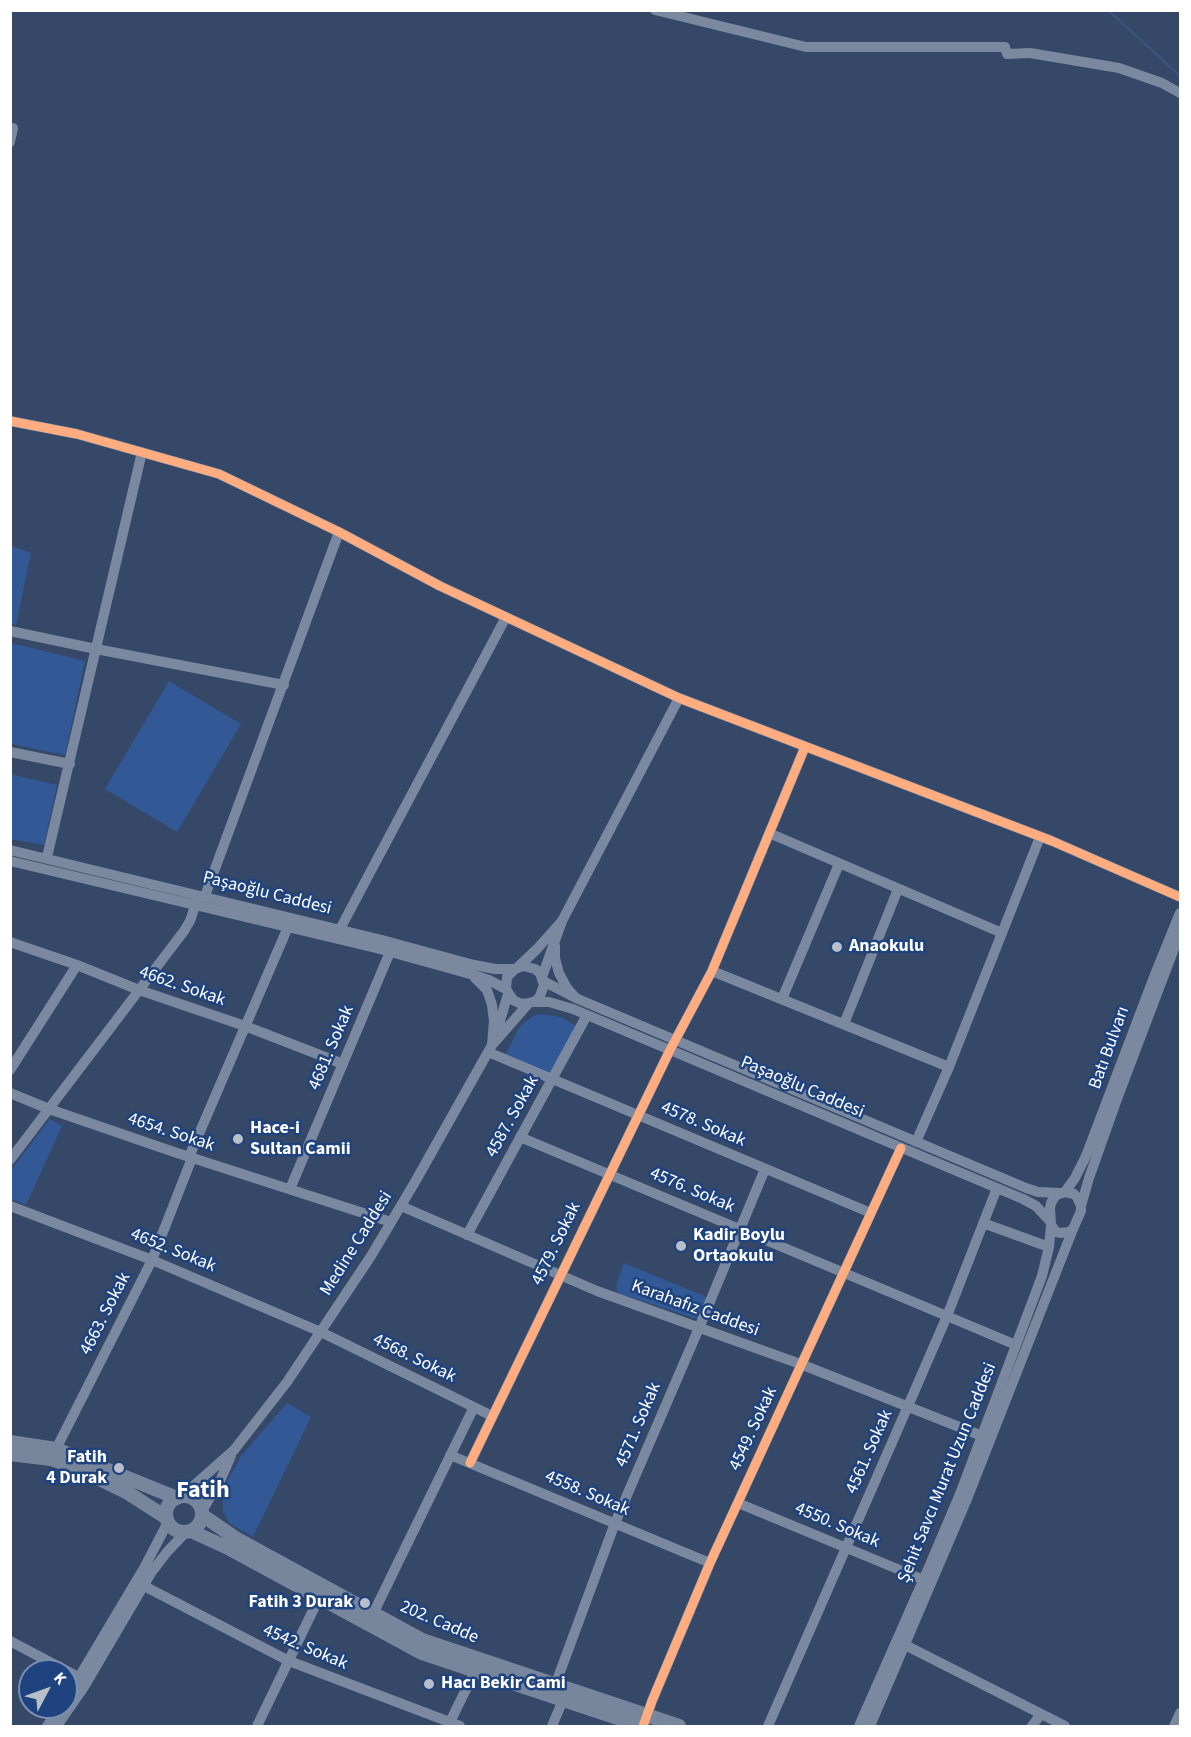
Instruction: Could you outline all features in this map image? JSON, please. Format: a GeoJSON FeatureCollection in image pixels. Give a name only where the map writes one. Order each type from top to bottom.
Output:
{"type":"FeatureCollection","features":[{"type":"Feature","properties":{"kind":"main road"},"geometry":{"type":"LineString","coordinates":[[12,1448],[56,1449],[180,1497],[196,1500],[202,1513],[200,1523],[188,1532],[177,1531],[167,1520],[118,1487],[79,1469],[12,1448]]}},
{"type":"Feature","properties":{"kind":"main road"},"geometry":{"type":"LineString","coordinates":[[167,1520],[169,1505],[180,1497]]}},
{"type":"Feature","properties":{"kind":"main road","name":"202. Cadde"},"geometry":{"type":"LineString","coordinates":[[202,1513],[237,1539],[370,1619],[417,1651],[644,1723],[679,1726]]}},
{"type":"Feature","properties":{"kind":"main road","name":"202. Cadde"},"geometry":{"type":"LineString","coordinates":[[188,1532],[231,1549],[319,1598],[556,1694]]}},
{"type":"Feature","properties":{"kind":"street"},"geometry":{"type":"LineString","coordinates":[[655,10],[806,47],[1005,47],[1007,54],[1030,53],[1119,68],[1162,83],[1180,93]]}},
{"type":"Feature","properties":{"kind":"street"},"geometry":{"type":"LineString","coordinates":[[10,142],[13,128]]}},
{"type":"Feature","properties":{"kind":"street"},"geometry":{"type":"LineString","coordinates":[[10,421],[77,434],[219,474],[339,532],[440,586],[679,698],[1040,837],[1180,897]]}},
{"type":"Feature","properties":{"kind":"street"},"geometry":{"type":"LineString","coordinates":[[47,858],[142,452]]}},
{"type":"Feature","properties":{"kind":"street"},"geometry":{"type":"LineString","coordinates":[[10,1160],[190,921],[284,685],[339,532]]}},
{"type":"Feature","properties":{"kind":"street"},"geometry":{"type":"LineString","coordinates":[[340,929],[506,617]]}},
{"type":"Feature","properties":{"kind":"street"},"geometry":{"type":"LineString","coordinates":[[10,631],[284,685]]}},
{"type":"Feature","properties":{"kind":"street"},"geometry":{"type":"LineString","coordinates":[[562,921],[541,945],[507,977],[507,992],[519,1004],[531,1003],[543,991],[542,979],[562,921],[679,698]]}},
{"type":"Feature","properties":{"kind":"street","name":"4579. Sokak"},"geometry":{"type":"LineString","coordinates":[[470,1463],[673,1045],[712,971],[805,747]]}},
{"type":"Feature","properties":{"kind":"street"},"geometry":{"type":"LineString","coordinates":[[10,752],[70,764]]}},
{"type":"Feature","properties":{"kind":"street"},"geometry":{"type":"LineString","coordinates":[[770,833],[1002,933]]}},
{"type":"Feature","properties":{"kind":"street"},"geometry":{"type":"LineString","coordinates":[[916,1142],[949,1067],[1040,837]]}},
{"type":"Feature","properties":{"kind":"street","name":"Paşaoğlu Caddesi"},"geometry":{"type":"LineString","coordinates":[[10,849],[200,898],[288,927],[470,974],[489,980],[507,992]]}},
{"type":"Feature","properties":{"kind":"street","name":"Paşaoğlu Caddesi"},"geometry":{"type":"LineString","coordinates":[[10,861],[200,898],[340,929],[474,965],[495,969],[516,968]]}},
{"type":"Feature","properties":{"kind":"street"},"geometry":{"type":"LineString","coordinates":[[782,999],[839,864]]}},
{"type":"Feature","properties":{"kind":"street"},"geometry":{"type":"LineString","coordinates":[[844,1024],[898,889]]}},
{"type":"Feature","properties":{"kind":"street","name":"Batı Bulvarı"},"geometry":{"type":"LineString","coordinates":[[1062,1192],[1075,1179],[1086,1156],[1180,913]]}},
{"type":"Feature","properties":{"kind":"street","name":"4663. Sokak"},"geometry":{"type":"LineString","coordinates":[[56,1449],[152,1260],[190,1157],[288,927]]}},
{"type":"Feature","properties":{"kind":"street","name":"Batı Bulvarı"},"geometry":{"type":"LineString","coordinates":[[1081,1206],[1094,1161],[1180,933]]}},
{"type":"Feature","properties":{"kind":"street"},"geometry":{"type":"LineString","coordinates":[[555,940],[555,958],[559,973],[567,988],[578,999]]}},
{"type":"Feature","properties":{"kind":"street","name":"4662. Sokak"},"geometry":{"type":"LineString","coordinates":[[12,946],[77,965],[139,990],[245,1026],[343,1064]]}},
{"type":"Feature","properties":{"kind":"street","name":"4681. Sokak"},"geometry":{"type":"LineString","coordinates":[[290,1189],[390,952]]}},
{"type":"Feature","properties":{"kind":"street"},"geometry":{"type":"LineString","coordinates":[[10,1070],[77,965]]}},
{"type":"Feature","properties":{"kind":"street"},"geometry":{"type":"LineString","coordinates":[[516,968],[535,969],[542,979]]}},
{"type":"Feature","properties":{"kind":"street"},"geometry":{"type":"LineString","coordinates":[[712,971],[949,1067]]}},
{"type":"Feature","properties":{"kind":"street"},"geometry":{"type":"LineString","coordinates":[[470,974],[484,986],[490,996],[495,1021],[490,1048]]}},
{"type":"Feature","properties":{"kind":"street","name":"Paşaoğlu Caddesi"},"geometry":{"type":"LineString","coordinates":[[542,979],[673,1045],[1036,1206],[1050,1223]]}},
{"type":"Feature","properties":{"kind":"street","name":"Medine Caddesi"},"geometry":{"type":"LineString","coordinates":[[180,1497],[234,1450],[287,1382],[321,1332],[401,1206],[490,1048],[503,1014],[507,992]]}},
{"type":"Feature","properties":{"kind":"street","name":"Paşaoğlu Caddesi"},"geometry":{"type":"LineString","coordinates":[[531,1003],[540,1001],[558,1004],[673,1045],[1032,1190],[1062,1192]]}},
{"type":"Feature","properties":{"kind":"street","name":"Medine Caddesi"},"geometry":{"type":"LineString","coordinates":[[490,1048],[531,1003]]}},
{"type":"Feature","properties":{"kind":"street","name":"4587. Sokak"},"geometry":{"type":"LineString","coordinates":[[467,1235],[587,1015]]}},
{"type":"Feature","properties":{"kind":"street","name":"4578. Sokak"},"geometry":{"type":"LineString","coordinates":[[490,1048],[552,1079],[872,1214]]}},
{"type":"Feature","properties":{"kind":"street","name":"4654. Sokak"},"geometry":{"type":"LineString","coordinates":[[10,1092],[49,1109],[391,1222]]}},
{"type":"Feature","properties":{"kind":"street","name":"4576. Sokak"},"geometry":{"type":"LineString","coordinates":[[520,1137],[1016,1345]]}},
{"type":"Feature","properties":{"kind":"street","name":"4549. Sokak"},"geometry":{"type":"LineString","coordinates":[[644,1723],[710,1563],[902,1148]]}},
{"type":"Feature","properties":{"kind":"street","name":"4571. Sokak"},"geometry":{"type":"LineString","coordinates":[[552,1726],[556,1694],[615,1523],[765,1169]]}},
{"type":"Feature","properties":{"kind":"street","name":"4561. Sokak"},"geometry":{"type":"LineString","coordinates":[[768,1726],[947,1316],[997,1188]]}},
{"type":"Feature","properties":{"kind":"street"},"geometry":{"type":"LineString","coordinates":[[1069,1192],[1077,1197],[1081,1206],[1080,1215],[1073,1229],[1069,1232],[1056,1232],[1050,1223],[1051,1203],[1056,1195],[1069,1192]]}},
{"type":"Feature","properties":{"kind":"street","name":"4652. Sokak"},"geometry":{"type":"LineString","coordinates":[[10,1206],[152,1260],[321,1332]]}},
{"type":"Feature","properties":{"kind":"street","name":"Karahafız Caddesi"},"geometry":{"type":"LineString","coordinates":[[401,1206],[597,1291],[802,1365],[982,1436]]}},
{"type":"Feature","properties":{"kind":"street"},"geometry":{"type":"LineString","coordinates":[[983,1223],[1049,1247]]}},
{"type":"Feature","properties":{"kind":"street","name":"Şehit Savcı Murat Uzun Caddesi"},"geometry":{"type":"LineString","coordinates":[[859,1726],[960,1494],[1042,1276],[1049,1247],[1050,1223]]}},
{"type":"Feature","properties":{"kind":"street","name":"Şehit Savcı Murat Uzun Caddesi"},"geometry":{"type":"LineString","coordinates":[[870,1726],[967,1499],[1073,1229]]}},
{"type":"Feature","properties":{"kind":"street","name":"4568. Sokak"},"geometry":{"type":"LineString","coordinates":[[321,1332],[492,1416]]}},
{"type":"Feature","properties":{"kind":"street"},"geometry":{"type":"LineString","coordinates":[[370,1619],[474,1407]]}},
{"type":"Feature","properties":{"kind":"street","name":"Medine Caddesi"},"geometry":{"type":"LineString","coordinates":[[202,1513],[234,1450]]}},
{"type":"Feature","properties":{"kind":"street","name":"4558. Sokak"},"geometry":{"type":"LineString","coordinates":[[450,1455],[710,1563]]}},
{"type":"Feature","properties":{"kind":"street","name":"4550. Sokak"},"geometry":{"type":"LineString","coordinates":[[738,1503],[924,1580]]}},
{"type":"Feature","properties":{"kind":"street"},"geometry":{"type":"LineString","coordinates":[[78,1681],[153,1551],[167,1520]]}},
{"type":"Feature","properties":{"kind":"street"},"geometry":{"type":"LineString","coordinates":[[57,1726],[84,1687],[161,1560],[188,1532]]}},
{"type":"Feature","properties":{"kind":"street","name":"4542. Sokak"},"geometry":{"type":"LineString","coordinates":[[144,1586],[289,1661],[453,1725]]}},
{"type":"Feature","properties":{"kind":"street"},"geometry":{"type":"LineString","coordinates":[[257,1726],[319,1598]]}},
{"type":"Feature","properties":{"kind":"street"},"geometry":{"type":"LineString","coordinates":[[10,1641],[80,1678]]}},
{"type":"Feature","properties":{"kind":"street"},"geometry":{"type":"LineString","coordinates":[[905,1645],[1065,1726]]}},
{"type":"Feature","properties":{"kind":"street"},"geometry":{"type":"LineString","coordinates":[[453,1725],[475,1671]]}},
{"type":"Feature","properties":{"kind":"street"},"geometry":{"type":"LineString","coordinates":[[1174,1726],[1180,1713]]}},
{"type":"Feature","properties":{"kind":"street"},"geometry":{"type":"LineString","coordinates":[[1032,1726],[1041,1714]]}},
{"type":"Feature","properties":{"kind":"shaded area"},"geometry":{"type":"Polygon","coordinates":[[[11,546],[31,553],[16,625],[11,623],[11,546]]]}},
{"type":"Feature","properties":{"kind":"shaded area"},"geometry":{"type":"Polygon","coordinates":[[[11,643],[85,661],[65,755],[11,744],[11,643]]]}},
{"type":"Feature","properties":{"kind":"shaded area"},"geometry":{"type":"Polygon","coordinates":[[[169,681],[241,724],[177,832],[105,789],[169,681]]]}},
{"type":"Feature","properties":{"kind":"shaded area"},"geometry":{"type":"Polygon","coordinates":[[[10,774],[57,785],[44,845],[11,839],[10,774]]]}},
{"type":"Feature","properties":{"kind":"shaded area"},"geometry":{"type":"Polygon","coordinates":[[[541,1014],[560,1017],[577,1026],[550,1076],[504,1058],[520,1026],[533,1016],[541,1014]]]}},
{"type":"Feature","properties":{"kind":"shaded area"},"geometry":{"type":"Polygon","coordinates":[[[50,1119],[62,1126],[26,1205],[11,1199],[11,1170],[50,1119]]]}},
{"type":"Feature","properties":{"kind":"shaded area"},"geometry":{"type":"Polygon","coordinates":[[[624,1263],[709,1298],[703,1321],[618,1293],[616,1285],[624,1263]]]}},
{"type":"Feature","properties":{"kind":"shaded area"},"geometry":{"type":"Polygon","coordinates":[[[287,1403],[311,1417],[253,1537],[229,1523],[223,1511],[223,1489],[241,1456],[287,1403]]]}},
{"type":"Feature","properties":{"kind":"waterway"},"geometry":{"type":"LineString","coordinates":[[1108,10],[1180,76]]}},
{"type":"Feature","properties":{"kind":"cycle path"},"geometry":{"type":"LineString","coordinates":[[10,421],[77,434],[219,474],[339,532],[440,586],[679,698],[1052,841],[1180,897]]}},
{"type":"Feature","properties":{"kind":"cycle path"},"geometry":{"type":"LineString","coordinates":[[470,1463],[670,1050],[712,971],[805,747]]}},
{"type":"Feature","properties":{"kind":"cycle path"},"geometry":{"type":"LineString","coordinates":[[643,1726],[710,1563],[901,1148]]}},
{"type":"Feature","properties":{"kind":"place","name":"Anaokulu"},"geometry":{"type":"Point","coordinates":[837,947]}},
{"type":"Feature","properties":{"kind":"place","name":"Hace-i Sultan Camii"},"geometry":{"type":"Point","coordinates":[238,1139]}},
{"type":"Feature","properties":{"kind":"place","name":"Kadir Boylu Ortaokulu"},"geometry":{"type":"Point","coordinates":[681,1246]}},
{"type":"Feature","properties":{"kind":"place","name":"Fatih 4 Durak"},"geometry":{"type":"Point","coordinates":[119,1468]}},
{"type":"Feature","properties":{"kind":"place","name":"Fatih 3 Durak"},"geometry":{"type":"Point","coordinates":[365,1603]}},
{"type":"Feature","properties":{"kind":"place","name":"Hacı Bekir Cami"},"geometry":{"type":"Point","coordinates":[429,1684]}},
{"type":"Feature","properties":{"kind":"district","name":"Fatih"},"geometry":{"type":"Point","coordinates":[203,1492]}}]}
